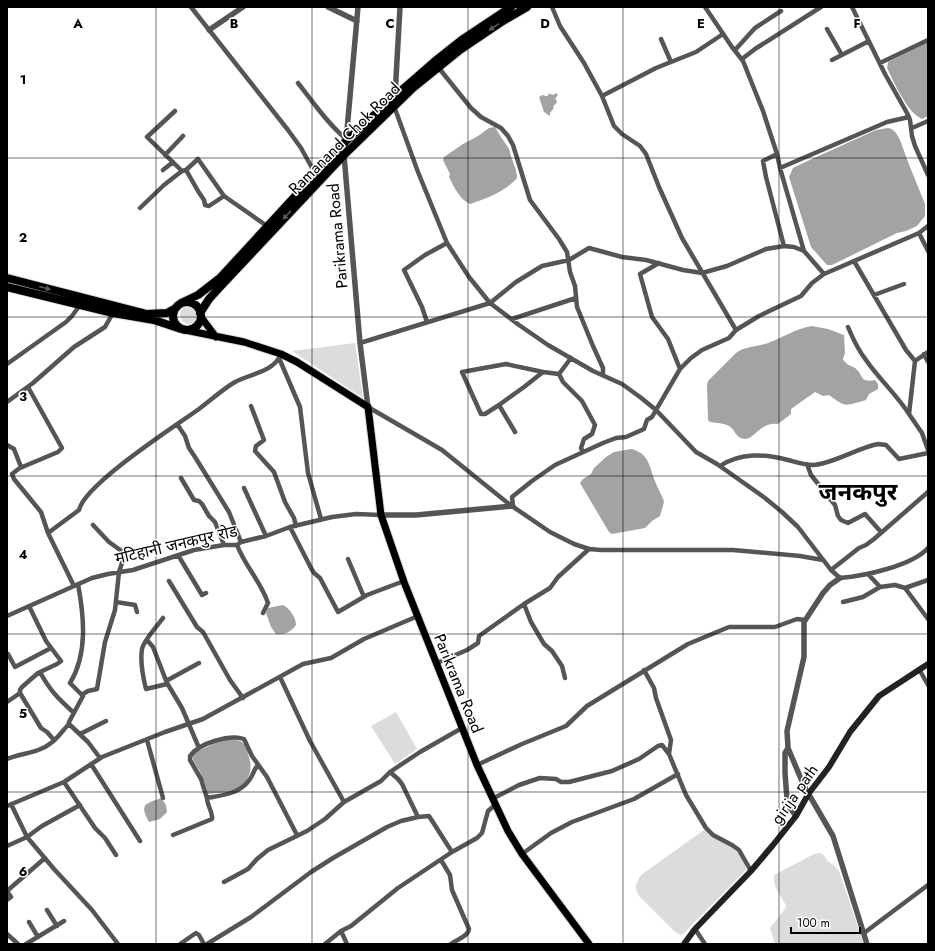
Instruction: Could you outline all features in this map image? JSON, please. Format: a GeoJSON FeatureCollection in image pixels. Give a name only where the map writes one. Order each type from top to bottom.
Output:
{"type":"FeatureCollection","features":[{"type":"Feature","properties":{"kind":"highway","name":"Ramanand Chok Road"},"geometry":{"type":"LineString","coordinates":[[201,315],[215,292],[344,155],[394,108],[463,39],[510,7]]}},
{"type":"Feature","properties":{"kind":"highway","name":"Ramanand Chok Road"},"geometry":{"type":"LineString","coordinates":[[7,278],[147,314],[167,313],[207,289],[220,278],[316,175],[346,140],[395,96],[436,65],[503,21],[528,7]]}},
{"type":"Feature","properties":{"kind":"highway"},"geometry":{"type":"LineString","coordinates":[[7,287],[154,320],[183,330],[191,330],[197,326],[201,315],[197,307],[187,302],[179,306],[173,313],[173,320],[176,325],[183,330]]}},
{"type":"Feature","properties":{"kind":"main road"},"geometry":{"type":"LineString","coordinates":[[201,315],[216,337]]}},
{"type":"Feature","properties":{"kind":"main road"},"geometry":{"type":"LineString","coordinates":[[183,330],[244,342],[297,362],[368,407]]}},
{"type":"Feature","properties":{"kind":"main road","name":"Parikrama Road"},"geometry":{"type":"LineString","coordinates":[[368,407],[381,516],[404,581],[477,765],[508,831],[522,854],[589,944]]}},
{"type":"Feature","properties":{"kind":"main road","name":"girija path"},"geometry":{"type":"LineString","coordinates":[[684,944],[695,929],[751,871],[796,816],[809,793],[829,767],[850,732],[879,696],[928,664]]}},
{"type":"Feature","properties":{"kind":"street"},"geometry":{"type":"LineString","coordinates":[[191,7],[288,130],[301,148],[316,175]]}},
{"type":"Feature","properties":{"kind":"street"},"geometry":{"type":"LineString","coordinates":[[209,30],[243,7]]}},
{"type":"Feature","properties":{"kind":"street"},"geometry":{"type":"LineString","coordinates":[[328,7],[357,21]]}},
{"type":"Feature","properties":{"kind":"street","name":"Parikrama Road"},"geometry":{"type":"LineString","coordinates":[[358,7],[344,155],[360,343],[368,407]]}},
{"type":"Feature","properties":{"kind":"street"},"geometry":{"type":"LineString","coordinates":[[400,7],[394,108],[447,243],[469,277],[490,303],[548,345],[622,384],[656,410],[696,452],[720,466],[765,498],[798,527],[831,570],[840,578]]}},
{"type":"Feature","properties":{"kind":"street"},"geometry":{"type":"LineString","coordinates":[[552,7],[560,26],[584,63],[602,96],[614,126],[617,130],[640,146],[646,154],[673,220],[736,330]]}},
{"type":"Feature","properties":{"kind":"street"},"geometry":{"type":"LineString","coordinates":[[705,7],[742,59],[763,111],[777,154],[804,251],[824,274]]}},
{"type":"Feature","properties":{"kind":"street"},"geometry":{"type":"LineString","coordinates":[[742,59],[820,7]]}},
{"type":"Feature","properties":{"kind":"street"},"geometry":{"type":"LineString","coordinates":[[852,7],[880,64],[909,117],[915,146],[928,175]]}},
{"type":"Feature","properties":{"kind":"street"},"geometry":{"type":"LineString","coordinates":[[735,50],[755,28],[781,11]]}},
{"type":"Feature","properties":{"kind":"street"},"geometry":{"type":"LineString","coordinates":[[827,29],[842,55]]}},
{"type":"Feature","properties":{"kind":"street"},"geometry":{"type":"LineString","coordinates":[[602,96],[656,68],[696,52],[723,34]]}},
{"type":"Feature","properties":{"kind":"street"},"geometry":{"type":"LineString","coordinates":[[661,39],[671,62]]}},
{"type":"Feature","properties":{"kind":"street"},"geometry":{"type":"LineString","coordinates":[[880,64],[928,40]]}},
{"type":"Feature","properties":{"kind":"street"},"geometry":{"type":"LineString","coordinates":[[832,60],[869,41]]}},
{"type":"Feature","properties":{"kind":"street"},"geometry":{"type":"LineString","coordinates":[[436,65],[471,108],[481,117],[501,128],[508,136],[518,158],[530,200],[567,252],[570,272],[575,286],[576,298],[583,324],[603,368],[603,375]]}},
{"type":"Feature","properties":{"kind":"street"},"geometry":{"type":"LineString","coordinates":[[298,83],[337,132],[346,140]]}},
{"type":"Feature","properties":{"kind":"street"},"geometry":{"type":"LineString","coordinates":[[175,111],[148,137],[165,155],[184,170],[204,200],[205,205],[209,206],[224,196]]}},
{"type":"Feature","properties":{"kind":"street"},"geometry":{"type":"LineString","coordinates":[[780,168],[887,122],[909,117]]}},
{"type":"Feature","properties":{"kind":"street"},"geometry":{"type":"LineString","coordinates":[[912,128],[928,121]]}},
{"type":"Feature","properties":{"kind":"street"},"geometry":{"type":"LineString","coordinates":[[165,155],[183,136]]}},
{"type":"Feature","properties":{"kind":"street"},"geometry":{"type":"LineString","coordinates":[[777,154],[764,161],[766,177],[784,246]]}},
{"type":"Feature","properties":{"kind":"street"},"geometry":{"type":"LineString","coordinates":[[140,208],[164,185],[198,158],[224,196],[267,226]]}},
{"type":"Feature","properties":{"kind":"street"},"geometry":{"type":"LineString","coordinates":[[163,170],[173,162]]}},
{"type":"Feature","properties":{"kind":"street"},"geometry":{"type":"LineString","coordinates":[[513,506],[512,498],[550,468],[616,438],[626,437],[644,429],[647,420],[652,417],[680,369],[702,350],[728,338],[736,330],[759,316],[801,296],[812,283],[824,274],[919,233],[928,226]]}},
{"type":"Feature","properties":{"kind":"street"},"geometry":{"type":"LineString","coordinates":[[919,233],[928,251]]}},
{"type":"Feature","properties":{"kind":"street"},"geometry":{"type":"LineString","coordinates":[[427,322],[422,307],[404,270],[425,255],[447,243]]}},
{"type":"Feature","properties":{"kind":"street"},"geometry":{"type":"LineString","coordinates":[[360,343],[490,303],[516,282],[542,266],[568,260],[589,248],[622,258],[646,260],[683,270],[702,273],[727,266],[766,249],[784,246],[794,247],[804,251]]}},
{"type":"Feature","properties":{"kind":"street"},"geometry":{"type":"LineString","coordinates":[[854,261],[906,350],[915,362],[909,414]]}},
{"type":"Feature","properties":{"kind":"street"},"geometry":{"type":"LineString","coordinates":[[659,263],[640,274],[652,317],[668,340],[680,369]]}},
{"type":"Feature","properties":{"kind":"street"},"geometry":{"type":"LineString","coordinates":[[874,295],[904,284]]}},
{"type":"Feature","properties":{"kind":"street"},"geometry":{"type":"LineString","coordinates":[[512,319],[576,298]]}},
{"type":"Feature","properties":{"kind":"street"},"geometry":{"type":"LineString","coordinates":[[7,364],[66,322],[80,304]]}},
{"type":"Feature","properties":{"kind":"street"},"geometry":{"type":"LineString","coordinates":[[7,402],[28,387],[74,347],[104,327],[113,312]]}},
{"type":"Feature","properties":{"kind":"street"},"geometry":{"type":"LineString","coordinates":[[848,327],[855,343],[865,359],[898,398],[922,433],[928,450]]}},
{"type":"Feature","properties":{"kind":"street"},"geometry":{"type":"LineString","coordinates":[[915,362],[926,353],[928,362]]}},
{"type":"Feature","properties":{"kind":"street"},"geometry":{"type":"LineString","coordinates":[[48,533],[79,510],[81,503],[114,471],[138,451],[236,382],[268,369],[280,356],[300,407],[308,473],[322,519]]}},
{"type":"Feature","properties":{"kind":"street"},"geometry":{"type":"LineString","coordinates":[[559,374],[571,358]]}},
{"type":"Feature","properties":{"kind":"street"},"geometry":{"type":"LineString","coordinates":[[543,372],[524,388],[499,405],[485,414],[481,414],[462,372],[506,364],[559,374]]}},
{"type":"Feature","properties":{"kind":"street"},"geometry":{"type":"LineString","coordinates":[[559,374],[563,382],[582,401],[595,425],[592,434],[584,440],[581,448],[583,452]]}},
{"type":"Feature","properties":{"kind":"street"},"geometry":{"type":"LineString","coordinates":[[12,474],[21,467],[58,452],[62,448],[28,387]]}},
{"type":"Feature","properties":{"kind":"street"},"geometry":{"type":"LineString","coordinates":[[499,405],[516,432]]}},
{"type":"Feature","properties":{"kind":"street"},"geometry":{"type":"LineString","coordinates":[[251,406],[264,440],[256,446],[255,451],[274,472],[285,502],[294,518],[293,526],[311,568],[320,578],[337,610],[340,612],[350,604],[364,597],[404,581]]}},
{"type":"Feature","properties":{"kind":"street"},"geometry":{"type":"LineString","coordinates":[[368,407],[442,450],[513,506],[550,532],[588,549],[733,550],[824,560]]}},
{"type":"Feature","properties":{"kind":"street"},"geometry":{"type":"LineString","coordinates":[[177,424],[185,436],[189,448],[229,512],[249,569],[265,594],[268,603],[263,613]]}},
{"type":"Feature","properties":{"kind":"street"},"geometry":{"type":"LineString","coordinates":[[720,466],[737,458],[761,455],[812,465],[878,444],[886,445],[898,458],[928,453]]}},
{"type":"Feature","properties":{"kind":"street"},"geometry":{"type":"LineString","coordinates":[[7,445],[14,449],[21,467],[12,474]]}},
{"type":"Feature","properties":{"kind":"street"},"geometry":{"type":"LineString","coordinates":[[807,464],[811,475],[835,505],[841,520],[848,522],[865,514],[881,532]]}},
{"type":"Feature","properties":{"kind":"street"},"geometry":{"type":"LineString","coordinates":[[12,474],[14,479],[41,512],[48,533],[76,585],[82,607],[82,647],[77,671],[70,683],[83,694]]}},
{"type":"Feature","properties":{"kind":"street"},"geometry":{"type":"LineString","coordinates":[[181,478],[194,500],[199,501],[202,504],[209,516],[215,522],[224,545]]}},
{"type":"Feature","properties":{"kind":"street"},"geometry":{"type":"LineString","coordinates":[[244,488],[266,536]]}},
{"type":"Feature","properties":{"kind":"street"},"geometry":{"type":"LineString","coordinates":[[831,570],[859,548],[866,545],[928,492]]}},
{"type":"Feature","properties":{"kind":"street"},"geometry":{"type":"LineString","coordinates":[[381,516],[416,515],[513,506]]}},
{"type":"Feature","properties":{"kind":"street","name":"मटिहानी जनकपुर रोड"},"geometry":{"type":"LineString","coordinates":[[7,616],[92,578],[133,570],[194,550],[239,544],[293,526],[322,519],[356,514],[381,516]]}},
{"type":"Feature","properties":{"kind":"street"},"geometry":{"type":"LineString","coordinates":[[83,694],[97,689],[106,642],[114,615],[119,572],[124,552],[109,542],[93,525]]}},
{"type":"Feature","properties":{"kind":"street"},"geometry":{"type":"LineString","coordinates":[[867,944],[833,836],[804,786],[788,748],[787,731],[804,657],[805,620],[823,593],[830,585],[840,578],[869,574],[918,557],[928,548]]}},
{"type":"Feature","properties":{"kind":"street"},"geometry":{"type":"LineString","coordinates":[[437,663],[467,650],[478,643],[479,636],[524,604],[550,588],[558,577],[588,549]]}},
{"type":"Feature","properties":{"kind":"street"},"geometry":{"type":"LineString","coordinates":[[178,555],[202,595],[206,593]]}},
{"type":"Feature","properties":{"kind":"street"},"geometry":{"type":"LineString","coordinates":[[348,559],[364,597]]}},
{"type":"Feature","properties":{"kind":"street"},"geometry":{"type":"LineString","coordinates":[[869,574],[880,587]]}},
{"type":"Feature","properties":{"kind":"street"},"geometry":{"type":"LineString","coordinates":[[843,602],[863,597],[880,587],[895,585],[905,588],[928,580]]}},
{"type":"Feature","properties":{"kind":"street"},"geometry":{"type":"LineString","coordinates":[[169,581],[197,627],[203,632],[230,680],[243,698]]}},
{"type":"Feature","properties":{"kind":"street"},"geometry":{"type":"LineString","coordinates":[[905,588],[928,619]]}},
{"type":"Feature","properties":{"kind":"street"},"geometry":{"type":"LineString","coordinates":[[116,602],[135,606],[137,612]]}},
{"type":"Feature","properties":{"kind":"street"},"geometry":{"type":"LineString","coordinates":[[524,604],[531,622],[544,644],[552,651],[562,666],[565,678]]}},
{"type":"Feature","properties":{"kind":"street"},"geometry":{"type":"LineString","coordinates":[[7,702],[20,693],[22,687],[40,672],[57,664],[61,660],[46,641],[29,606]]}},
{"type":"Feature","properties":{"kind":"street"},"geometry":{"type":"LineString","coordinates":[[118,944],[92,910],[27,837],[9,805],[64,782],[100,758],[203,720],[303,664],[331,658],[364,639],[418,616]]}},
{"type":"Feature","properties":{"kind":"street"},"geometry":{"type":"LineString","coordinates":[[163,618],[142,648],[144,681],[146,689],[167,682],[200,663]]}},
{"type":"Feature","properties":{"kind":"street"},"geometry":{"type":"LineString","coordinates":[[477,765],[566,726],[587,706],[688,644],[729,627],[775,627],[797,619],[805,620]]}},
{"type":"Feature","properties":{"kind":"street"},"geometry":{"type":"LineString","coordinates":[[147,640],[153,647],[167,682],[178,701],[199,748]]}},
{"type":"Feature","properties":{"kind":"street"},"geometry":{"type":"LineString","coordinates":[[8,654],[15,668],[51,648]]}},
{"type":"Feature","properties":{"kind":"street"},"geometry":{"type":"LineString","coordinates":[[919,669],[928,685]]}},
{"type":"Feature","properties":{"kind":"street"},"geometry":{"type":"LineString","coordinates":[[644,670],[654,688],[656,698],[671,740],[669,754]]}},
{"type":"Feature","properties":{"kind":"street"},"geometry":{"type":"LineString","coordinates":[[40,672],[48,687],[74,713]]}},
{"type":"Feature","properties":{"kind":"street"},"geometry":{"type":"LineString","coordinates":[[280,677],[310,740],[344,802]]}},
{"type":"Feature","properties":{"kind":"street"},"geometry":{"type":"LineString","coordinates":[[20,693],[41,728],[54,740]]}},
{"type":"Feature","properties":{"kind":"street"},"geometry":{"type":"LineString","coordinates":[[7,759],[36,751],[54,740],[69,724],[82,700],[83,694]]}},
{"type":"Feature","properties":{"kind":"street"},"geometry":{"type":"LineString","coordinates":[[80,734],[106,721]]}},
{"type":"Feature","properties":{"kind":"street"},"geometry":{"type":"LineString","coordinates":[[69,724],[94,748],[100,758]]}},
{"type":"Feature","properties":{"kind":"street"},"geometry":{"type":"LineString","coordinates":[[224,882],[248,869],[268,850],[307,831],[325,819],[344,802],[381,781],[390,772],[420,752],[462,728]]}},
{"type":"Feature","properties":{"kind":"street"},"geometry":{"type":"LineString","coordinates":[[172,834],[212,819],[213,816],[207,802],[201,780],[190,760],[192,752],[221,739],[240,738],[245,741],[249,751],[267,777],[297,835]]}},
{"type":"Feature","properties":{"kind":"street"},"geometry":{"type":"LineString","coordinates":[[147,740],[163,798]]}},
{"type":"Feature","properties":{"kind":"street"},"geometry":{"type":"LineString","coordinates":[[325,944],[341,931],[351,926],[398,888],[479,836],[483,829],[488,811],[494,802],[519,785],[540,778],[569,782],[612,771],[639,759],[658,746],[662,745],[669,754],[686,795],[706,828],[713,834],[732,844],[738,850],[751,871]]}},
{"type":"Feature","properties":{"kind":"street"},"geometry":{"type":"LineString","coordinates":[[788,748],[785,753],[787,799],[790,808],[796,816]]}},
{"type":"Feature","properties":{"kind":"street"},"geometry":{"type":"LineString","coordinates":[[91,764],[140,841]]}},
{"type":"Feature","properties":{"kind":"street"},"geometry":{"type":"LineString","coordinates":[[207,798],[233,793],[239,790],[250,779],[258,765]]}},
{"type":"Feature","properties":{"kind":"street"},"geometry":{"type":"LineString","coordinates":[[390,772],[402,784],[418,817]]}},
{"type":"Feature","properties":{"kind":"street"},"geometry":{"type":"LineString","coordinates":[[522,854],[551,833],[572,822],[634,799],[678,774]]}},
{"type":"Feature","properties":{"kind":"street"},"geometry":{"type":"LineString","coordinates":[[64,782],[95,828],[105,838],[116,855]]}},
{"type":"Feature","properties":{"kind":"street"},"geometry":{"type":"LineString","coordinates":[[7,846],[27,837],[42,826],[80,805]]}},
{"type":"Feature","properties":{"kind":"street"},"geometry":{"type":"LineString","coordinates":[[180,944],[196,933],[205,944],[251,917],[311,872],[333,858],[401,821],[429,816],[452,852]]}},
{"type":"Feature","properties":{"kind":"street"},"geometry":{"type":"LineString","coordinates":[[7,900],[11,897],[7,891],[45,858]]}},
{"type":"Feature","properties":{"kind":"street"},"geometry":{"type":"LineString","coordinates":[[441,860],[450,875],[452,890],[470,929],[466,935],[451,944]]}},
{"type":"Feature","properties":{"kind":"street"},"geometry":{"type":"LineString","coordinates":[[864,934],[928,885]]}},
{"type":"Feature","properties":{"kind":"street"},"geometry":{"type":"LineString","coordinates":[[47,910],[57,926]]}},
{"type":"Feature","properties":{"kind":"street"},"geometry":{"type":"LineString","coordinates":[[26,944],[64,921]]}},
{"type":"Feature","properties":{"kind":"street"},"geometry":{"type":"LineString","coordinates":[[29,922],[38,937]]}},
{"type":"Feature","properties":{"kind":"street"},"geometry":{"type":"LineString","coordinates":[[695,929],[705,944]]}},
{"type":"Feature","properties":{"kind":"street"},"geometry":{"type":"LineString","coordinates":[[341,931],[347,944]]}},
{"type":"Feature","properties":{"kind":"street"},"geometry":{"type":"LineString","coordinates":[[7,934],[18,944]]}},
{"type":"Feature","properties":{"kind":"shaded area"},"geometry":{"type":"Polygon","coordinates":[[[928,42],[928,116],[922,119],[906,104],[887,68],[888,62],[928,42]]]}},
{"type":"Feature","properties":{"kind":"shaded area"},"geometry":{"type":"Polygon","coordinates":[[[548,93],[553,95],[556,93],[558,95],[555,99],[557,101],[550,113],[550,116],[544,112],[539,97],[542,95],[549,95],[548,93]]]}},
{"type":"Feature","properties":{"kind":"shaded area"},"geometry":{"type":"Polygon","coordinates":[[[495,127],[509,149],[516,169],[517,178],[502,191],[470,204],[463,200],[455,189],[443,160],[444,157],[463,144],[489,128],[495,127]]]}},
{"type":"Feature","properties":{"kind":"shaded area"},"geometry":{"type":"Polygon","coordinates":[[[888,128],[892,129],[896,133],[900,140],[925,204],[925,216],[917,226],[897,233],[832,265],[827,265],[811,247],[789,177],[793,168],[876,130],[888,128]]]}},
{"type":"Feature","properties":{"kind":"shaded area"},"geometry":{"type":"Polygon","coordinates":[[[185,306],[193,306],[198,311],[196,322],[193,324],[185,324],[180,319],[180,311],[185,306]]]}},
{"type":"Feature","properties":{"kind":"shaded area"},"geometry":{"type":"Polygon","coordinates":[[[812,326],[828,329],[844,335],[844,361],[855,368],[862,378],[870,381],[875,380],[878,384],[878,389],[869,394],[866,400],[846,405],[829,395],[823,396],[815,392],[791,409],[791,414],[778,424],[772,424],[762,428],[749,438],[745,439],[738,436],[731,427],[710,422],[708,420],[708,381],[736,353],[743,349],[768,343],[795,331],[812,326]]]}},
{"type":"Feature","properties":{"kind":"shaded area"},"geometry":{"type":"Polygon","coordinates":[[[355,343],[363,398],[292,351],[355,343]]]}},
{"type":"Feature","properties":{"kind":"shaded area"},"geometry":{"type":"Polygon","coordinates":[[[631,449],[642,454],[648,461],[664,502],[660,516],[645,528],[612,534],[609,532],[580,483],[591,474],[594,468],[606,457],[614,452],[631,449]]]}},
{"type":"Feature","properties":{"kind":"shaded area"},"geometry":{"type":"Polygon","coordinates":[[[283,605],[292,613],[296,625],[288,632],[276,634],[271,627],[266,613],[268,608],[283,605]]]}},
{"type":"Feature","properties":{"kind":"shaded area"},"geometry":{"type":"Polygon","coordinates":[[[396,712],[417,749],[395,764],[371,726],[396,712]]]}},
{"type":"Feature","properties":{"kind":"shaded area"},"geometry":{"type":"Polygon","coordinates":[[[222,740],[236,740],[241,741],[244,744],[250,759],[250,773],[246,781],[236,790],[208,794],[203,779],[192,756],[198,751],[222,740]]]}},
{"type":"Feature","properties":{"kind":"shaded area"},"geometry":{"type":"Polygon","coordinates":[[[161,798],[166,805],[167,812],[160,819],[149,822],[144,812],[145,806],[148,803],[161,798]]]}},
{"type":"Feature","properties":{"kind":"shaded area"},"geometry":{"type":"Polygon","coordinates":[[[704,830],[737,851],[745,863],[746,870],[682,935],[678,934],[672,929],[639,896],[636,890],[637,881],[641,875],[704,830]]]}},
{"type":"Feature","properties":{"kind":"shaded area"},"geometry":{"type":"Polygon","coordinates":[[[814,854],[823,854],[839,871],[864,944],[775,944],[770,928],[785,909],[786,905],[774,883],[774,875],[814,854]]]}},
{"type":"Feature","properties":{"kind":"district","name":"जनकपुर"},"geometry":{"type":"Point","coordinates":[858,492]}}]}
